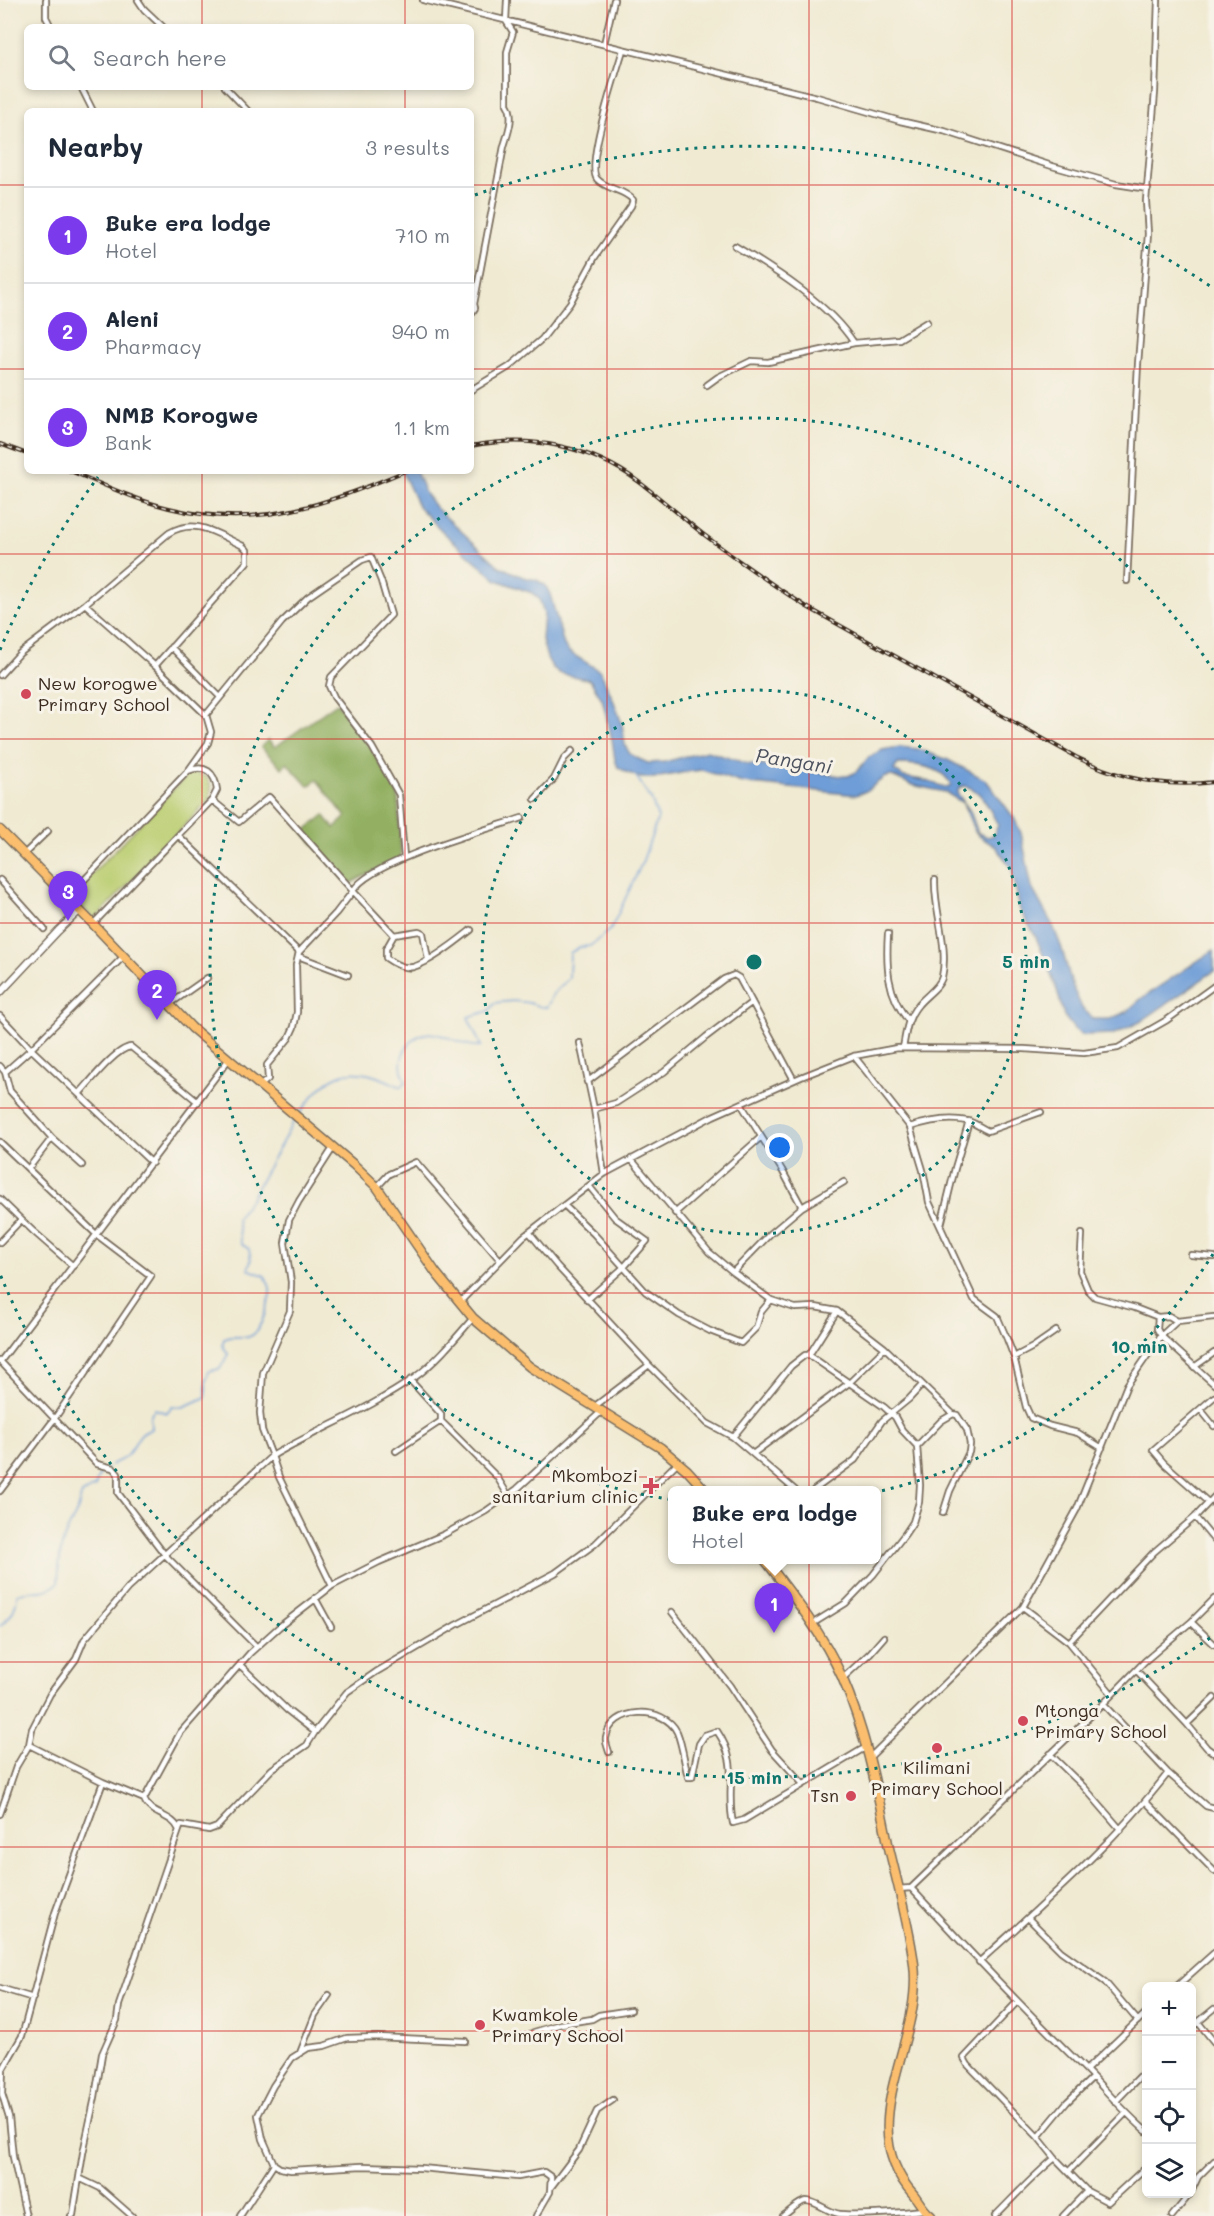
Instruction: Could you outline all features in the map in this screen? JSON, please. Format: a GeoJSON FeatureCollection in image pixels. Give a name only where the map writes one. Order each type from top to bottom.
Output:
{"type":"FeatureCollection","features":[{"type":"Feature","properties":{"kind":"highway"},"geometry":{"type":"LineString","coordinates":[[0,830],[192,1028],[377,1187],[436,1273],[473,1318],[530,1367],[661,1448],[700,1486]]}},
{"type":"Feature","properties":{"kind":"highway"},"geometry":{"type":"LineString","coordinates":[[768,1564],[812,1624],[843,1678],[868,1752],[914,1967],[911,2016],[887,2113],[887,2136],[899,2174],[923,2210],[931,2216]]}},
{"type":"Feature","properties":{"kind":"street"},"geometry":{"type":"LineString","coordinates":[[46,0],[46,17],[50,24]]}},
{"type":"Feature","properties":{"kind":"street"},"geometry":{"type":"LineString","coordinates":[[138,0],[160,24]]}},
{"type":"Feature","properties":{"kind":"street"},"geometry":{"type":"LineString","coordinates":[[423,0],[818,97],[944,131],[1063,169],[1148,189]]}},
{"type":"Feature","properties":{"kind":"street"},"geometry":{"type":"LineString","coordinates":[[474,304],[509,129],[511,110],[507,104],[507,52],[513,32],[506,21],[507,0]]}},
{"type":"Feature","properties":{"kind":"street"},"geometry":{"type":"LineString","coordinates":[[604,44],[614,0]]}},
{"type":"Feature","properties":{"kind":"street"},"geometry":{"type":"LineString","coordinates":[[1127,581],[1138,364],[1148,234],[1148,189],[1155,92],[1158,0]]}},
{"type":"Feature","properties":{"kind":"street"},"geometry":{"type":"LineString","coordinates":[[474,388],[509,367],[542,339],[570,303],[595,257],[631,206],[633,200],[629,195],[596,179],[593,170],[600,131],[623,50]]}},
{"type":"Feature","properties":{"kind":"street"},"geometry":{"type":"LineString","coordinates":[[82,90],[92,108]]}},
{"type":"Feature","properties":{"kind":"street"},"geometry":{"type":"LineString","coordinates":[[228,90],[245,108]]}},
{"type":"Feature","properties":{"kind":"street"},"geometry":{"type":"LineString","coordinates":[[735,246],[771,268],[835,318],[842,324],[854,343]]}},
{"type":"Feature","properties":{"kind":"street"},"geometry":{"type":"LineString","coordinates":[[707,386],[718,377],[751,361],[768,362],[854,343],[899,339],[927,322]]}},
{"type":"Feature","properties":{"kind":"street"},"geometry":{"type":"LineString","coordinates":[[0,675],[20,653],[85,604],[180,526],[200,526],[243,546],[247,550],[247,562],[155,666]]}},
{"type":"Feature","properties":{"kind":"street"},"geometry":{"type":"LineString","coordinates":[[206,715],[219,696],[282,622],[308,597],[371,556],[391,615],[332,677],[328,686],[372,747],[399,795],[404,857]]}},
{"type":"Feature","properties":{"kind":"street"},"geometry":{"type":"LineString","coordinates":[[66,898],[188,771],[208,743],[212,732],[206,715],[85,604]]}},
{"type":"Feature","properties":{"kind":"street"},"geometry":{"type":"LineString","coordinates":[[171,647],[219,696]]}},
{"type":"Feature","properties":{"kind":"street"},"geometry":{"type":"LineString","coordinates":[[535,799],[554,779],[564,759],[572,751]]}},
{"type":"Feature","properties":{"kind":"street"},"geometry":{"type":"LineString","coordinates":[[93,924],[212,800],[218,790],[213,776],[205,769],[198,767],[188,771]]}},
{"type":"Feature","properties":{"kind":"street"},"geometry":{"type":"LineString","coordinates":[[212,800],[239,822],[268,797],[394,935]]}},
{"type":"Feature","properties":{"kind":"street"},"geometry":{"type":"LineString","coordinates":[[260,1086],[268,1079],[267,1065],[289,1038],[294,1027],[297,1012],[296,964],[299,954],[336,913],[358,882],[404,857],[522,818]]}},
{"type":"Feature","properties":{"kind":"street"},"geometry":{"type":"LineString","coordinates":[[24,855],[48,831]]}},
{"type":"Feature","properties":{"kind":"street"},"geometry":{"type":"LineString","coordinates":[[179,836],[299,954],[348,975]]}},
{"type":"Feature","properties":{"kind":"street"},"geometry":{"type":"LineString","coordinates":[[0,880],[44,929]]}},
{"type":"Feature","properties":{"kind":"street"},"geometry":{"type":"LineString","coordinates":[[903,1048],[908,1020],[918,1005],[942,980],[944,959],[935,880]]}},
{"type":"Feature","properties":{"kind":"street"},"geometry":{"type":"LineString","coordinates":[[0,993],[79,911]]}},
{"type":"Feature","properties":{"kind":"street"},"geometry":{"type":"LineString","coordinates":[[428,958],[423,933],[413,930],[394,935],[386,949],[386,957],[393,963],[413,967],[442,952],[471,930]]}},
{"type":"Feature","properties":{"kind":"street"},"geometry":{"type":"LineString","coordinates":[[888,934],[887,960],[890,988],[897,1007],[908,1020]]}},
{"type":"Feature","properties":{"kind":"street"},"geometry":{"type":"LineString","coordinates":[[5,1072],[123,957]]}},
{"type":"Feature","properties":{"kind":"street"},"geometry":{"type":"LineString","coordinates":[[587,1082],[734,975],[739,978],[794,1080]]}},
{"type":"Feature","properties":{"kind":"street"},"geometry":{"type":"LineString","coordinates":[[169,1004],[207,978]]}},
{"type":"Feature","properties":{"kind":"street"},"geometry":{"type":"LineString","coordinates":[[459,1303],[529,1232],[604,1173],[794,1080],[854,1056],[903,1048],[1024,1049],[1084,1053],[1118,1048],[1167,1020],[1214,986]]}},
{"type":"Feature","properties":{"kind":"street"},"geometry":{"type":"LineString","coordinates":[[594,1109],[616,1103],[664,1072],[706,1036],[752,1002]]}},
{"type":"Feature","properties":{"kind":"street"},"geometry":{"type":"LineString","coordinates":[[0,1016],[31,1049],[152,1163]]}},
{"type":"Feature","properties":{"kind":"street"},"geometry":{"type":"LineString","coordinates":[[580,1043],[604,1173]]}},
{"type":"Feature","properties":{"kind":"street"},"geometry":{"type":"LineString","coordinates":[[79,1094],[111,1060],[127,1047],[131,1047],[198,1102]]}},
{"type":"Feature","properties":{"kind":"street"},"geometry":{"type":"LineString","coordinates":[[854,1056],[910,1127],[923,1170],[929,1202],[974,1299],[997,1316],[1014,1357],[1026,1407],[1031,1418],[1050,1426],[1078,1433],[1102,1448]]}},
{"type":"Feature","properties":{"kind":"street"},"geometry":{"type":"LineString","coordinates":[[229,1059],[0,1361],[97,1464],[113,1468],[118,1474],[118,1493],[165,1555],[257,1647]]}},
{"type":"Feature","properties":{"kind":"street"},"geometry":{"type":"LineString","coordinates":[[0,1066],[5,1072],[10,1091],[52,1138],[82,1165]]}},
{"type":"Feature","properties":{"kind":"street"},"geometry":{"type":"LineString","coordinates":[[741,1104],[802,1207]]}},
{"type":"Feature","properties":{"kind":"street"},"geometry":{"type":"LineString","coordinates":[[910,1127],[928,1121],[969,1121],[988,1131],[1041,1112]]}},
{"type":"Feature","properties":{"kind":"street"},"geometry":{"type":"LineString","coordinates":[[941,1225],[954,1168],[969,1121]]}},
{"type":"Feature","properties":{"kind":"street"},"geometry":{"type":"LineString","coordinates":[[675,1213],[761,1137]]}},
{"type":"Feature","properties":{"kind":"street"},"geometry":{"type":"LineString","coordinates":[[28,1169],[52,1138]]}},
{"type":"Feature","properties":{"kind":"street"},"geometry":{"type":"LineString","coordinates":[[0,1142],[97,1235],[151,1276],[55,1418],[0,1491]]}},
{"type":"Feature","properties":{"kind":"street"},"geometry":{"type":"LineString","coordinates":[[332,1586],[279,1477],[262,1430],[260,1413],[263,1373],[290,1311],[291,1282],[285,1243],[289,1220],[333,1148]]}},
{"type":"Feature","properties":{"kind":"street"},"geometry":{"type":"LineString","coordinates":[[631,1159],[709,1252],[733,1272],[771,1300],[795,1308],[815,1307],[837,1311],[885,1348],[934,1393],[953,1414],[957,1415],[967,1430],[969,1452],[950,1491],[943,1513]]}},
{"type":"Feature","properties":{"kind":"street"},"geometry":{"type":"LineString","coordinates":[[377,1187],[389,1174],[416,1162],[501,1260]]}},
{"type":"Feature","properties":{"kind":"street"},"geometry":{"type":"LineString","coordinates":[[733,1272],[770,1234],[802,1207],[844,1182]]}},
{"type":"Feature","properties":{"kind":"street"},"geometry":{"type":"LineString","coordinates":[[587,1300],[624,1267],[647,1241],[615,1218],[589,1186]]}},
{"type":"Feature","properties":{"kind":"street"},"geometry":{"type":"LineString","coordinates":[[0,1199],[73,1266]]}},
{"type":"Feature","properties":{"kind":"street"},"geometry":{"type":"LineString","coordinates":[[564,1205],[646,1292],[679,1315],[710,1331],[741,1342],[756,1328],[761,1312],[771,1300]]}},
{"type":"Feature","properties":{"kind":"street"},"geometry":{"type":"LineString","coordinates":[[0,1242],[21,1220]]}},
{"type":"Feature","properties":{"kind":"street"},"geometry":{"type":"LineString","coordinates":[[529,1232],[587,1300],[707,1423],[733,1437],[754,1453],[790,1486]]}},
{"type":"Feature","properties":{"kind":"street"},"geometry":{"type":"LineString","coordinates":[[1082,1234],[1080,1271],[1088,1290],[1095,1297],[1158,1317],[1169,1316],[1177,1321]]}},
{"type":"Feature","properties":{"kind":"street"},"geometry":{"type":"LineString","coordinates":[[1191,1255],[1214,1257]]}},
{"type":"Feature","properties":{"kind":"street"},"geometry":{"type":"LineString","coordinates":[[733,1437],[791,1366],[805,1355],[809,1355],[837,1311]]}},
{"type":"Feature","properties":{"kind":"street"},"geometry":{"type":"LineString","coordinates":[[1158,1317],[1157,1329],[1161,1336],[1214,1384]]}},
{"type":"Feature","properties":{"kind":"street"},"geometry":{"type":"LineString","coordinates":[[609,1752],[606,1739],[613,1723],[627,1715],[642,1713],[656,1715],[667,1721],[676,1731],[688,1777],[692,1777],[699,1744],[705,1735],[717,1731],[728,1752],[732,1768],[731,1815],[733,1823],[744,1820],[803,1784],[868,1752],[1023,1607],[1077,1509],[1127,1385],[1161,1336],[1177,1321],[1214,1317]]}},
{"type":"Feature","properties":{"kind":"street"},"geometry":{"type":"LineString","coordinates":[[0,1814],[16,1767],[30,1745],[32,1728],[50,1694],[76,1659],[84,1640],[128,1588],[272,1456],[373,1403],[410,1380],[450,1345],[473,1318]]}},
{"type":"Feature","properties":{"kind":"street"},"geometry":{"type":"LineString","coordinates":[[1014,1357],[1033,1347],[1056,1330]]}},
{"type":"Feature","properties":{"kind":"street"},"geometry":{"type":"LineString","coordinates":[[754,1453],[849,1383],[885,1348]]}},
{"type":"Feature","properties":{"kind":"street"},"geometry":{"type":"LineString","coordinates":[[1194,1367],[1214,1353]]}},
{"type":"Feature","properties":{"kind":"street"},"geometry":{"type":"LineString","coordinates":[[809,1355],[890,1413],[917,1446],[920,1485],[919,1502],[913,1522],[873,1575],[846,1603],[812,1624]]}},
{"type":"Feature","properties":{"kind":"street"},"geometry":{"type":"LineString","coordinates":[[144,1799],[180,1733],[257,1647],[332,1586],[379,1562],[446,1534],[486,1511],[508,1495],[587,1426],[598,1408],[648,1365]]}},
{"type":"Feature","properties":{"kind":"street"},"geometry":{"type":"LineString","coordinates":[[410,1380],[441,1414],[441,1421],[497,1477],[508,1495]]}},
{"type":"Feature","properties":{"kind":"street"},"geometry":{"type":"LineString","coordinates":[[821,1486],[855,1460],[882,1421],[909,1399],[922,1384]]}},
{"type":"Feature","properties":{"kind":"street"},"geometry":{"type":"LineString","coordinates":[[1208,1502],[1164,1463],[1154,1450],[1214,1397]]}},
{"type":"Feature","properties":{"kind":"street"},"geometry":{"type":"LineString","coordinates":[[1201,1410],[1214,1426]]}},
{"type":"Feature","properties":{"kind":"street"},"geometry":{"type":"LineString","coordinates":[[917,1446],[941,1421],[953,1414]]}},
{"type":"Feature","properties":{"kind":"street"},"geometry":{"type":"LineString","coordinates":[[396,1451],[441,1421]]}},
{"type":"Feature","properties":{"kind":"street"},"geometry":{"type":"LineString","coordinates":[[71,2216],[74,2215],[102,2055],[117,2020],[119,2005],[181,1825],[208,1830],[217,1827],[272,1769],[307,1745],[347,1692],[376,1672],[456,1625],[555,1573],[595,1544],[678,1462]]}},
{"type":"Feature","properties":{"kind":"street"},"geometry":{"type":"LineString","coordinates":[[1069,1642],[1154,1552],[1196,1517],[1214,1497]]}},
{"type":"Feature","properties":{"kind":"street"},"geometry":{"type":"LineString","coordinates":[[1196,1517],[1214,1540]]}},
{"type":"Feature","properties":{"kind":"street"},"geometry":{"type":"LineString","coordinates":[[315,1598],[331,1627]]}},
{"type":"Feature","properties":{"kind":"street"},"geometry":{"type":"LineString","coordinates":[[898,1889],[911,1888],[1145,1661],[1214,1599]]}},
{"type":"Feature","properties":{"kind":"street"},"geometry":{"type":"LineString","coordinates":[[1023,1607],[1069,1642],[1112,1694]]}},
{"type":"Feature","properties":{"kind":"street"},"geometry":{"type":"LineString","coordinates":[[672,1612],[730,1686],[772,1750],[803,1784]]}},
{"type":"Feature","properties":{"kind":"street"},"geometry":{"type":"LineString","coordinates":[[1191,1622],[1214,1644]]}},
{"type":"Feature","properties":{"kind":"street"},"geometry":{"type":"LineString","coordinates":[[843,1678],[884,1637]]}},
{"type":"Feature","properties":{"kind":"street"},"geometry":{"type":"LineString","coordinates":[[240,1665],[287,1710],[315,1732]]}},
{"type":"Feature","properties":{"kind":"street"},"geometry":{"type":"LineString","coordinates":[[1137,1671],[1214,1753]]}},
{"type":"Feature","properties":{"kind":"street"},"geometry":{"type":"LineString","coordinates":[[1187,1724],[1214,1698]]}},
{"type":"Feature","properties":{"kind":"street"},"geometry":{"type":"LineString","coordinates":[[1103,1704],[1168,1773],[1206,1806],[1214,1808]]}},
{"type":"Feature","properties":{"kind":"street"},"geometry":{"type":"LineString","coordinates":[[30,1745],[103,1782],[144,1799],[151,1810],[173,1822],[179,1830]]}},
{"type":"Feature","properties":{"kind":"street"},"geometry":{"type":"LineString","coordinates":[[1050,1754],[1084,1787],[1121,1830]]}},
{"type":"Feature","properties":{"kind":"street"},"geometry":{"type":"LineString","coordinates":[[979,1962],[1029,1918],[1121,1830],[1168,1773]]}},
{"type":"Feature","properties":{"kind":"street"},"geometry":{"type":"LineString","coordinates":[[26,2216],[13,2157],[9,2117],[1,2094],[3,2069],[22,2036],[55,1913],[103,1782]]}},
{"type":"Feature","properties":{"kind":"street"},"geometry":{"type":"LineString","coordinates":[[1146,1802],[1214,1871]]}},
{"type":"Feature","properties":{"kind":"street"},"geometry":{"type":"LineString","coordinates":[[911,1888],[1017,2002],[1142,2127]]}},
{"type":"Feature","properties":{"kind":"street"},"geometry":{"type":"LineString","coordinates":[[1029,1918],[1061,1950],[1105,1982],[1138,2021]]}},
{"type":"Feature","properties":{"kind":"street"},"geometry":{"type":"LineString","coordinates":[[1181,1982],[1214,1953]]}},
{"type":"Feature","properties":{"kind":"street"},"geometry":{"type":"LineString","coordinates":[[0,1988],[33,1998]]}},
{"type":"Feature","properties":{"kind":"street"},"geometry":{"type":"LineString","coordinates":[[300,2053],[315,2015],[328,1995]]}},
{"type":"Feature","properties":{"kind":"street"},"geometry":{"type":"LineString","coordinates":[[1017,2002],[964,2058],[968,2065],[1087,2191],[1107,2202],[1142,2171]]}},
{"type":"Feature","properties":{"kind":"street"},"geometry":{"type":"LineString","coordinates":[[1214,2009],[1198,2022],[1214,2042]]}},
{"type":"Feature","properties":{"kind":"street"},"geometry":{"type":"LineString","coordinates":[[525,2037],[534,2031],[561,2024],[631,2010]]}},
{"type":"Feature","properties":{"kind":"street"},"geometry":{"type":"LineString","coordinates":[[1086,2070],[1128,2033],[1142,2017]]}},
{"type":"Feature","properties":{"kind":"street"},"geometry":{"type":"LineString","coordinates":[[465,2041],[348,2038],[324,2046],[308,2048],[292,2058],[273,2086],[258,2115],[263,2139],[274,2164],[291,2170],[362,2166],[397,2167],[518,2177],[544,2172],[551,2177],[552,2187]]}},
{"type":"Feature","properties":{"kind":"street"},"geometry":{"type":"LineString","coordinates":[[1115,2102],[1142,2074]]}},
{"type":"Feature","properties":{"kind":"street"},"geometry":{"type":"LineString","coordinates":[[1038,2137],[1067,2102],[1092,2078]]}},
{"type":"Feature","properties":{"kind":"street"},"geometry":{"type":"LineString","coordinates":[[536,2216],[552,2187],[579,2150],[597,2112],[614,2100]]}},
{"type":"Feature","properties":{"kind":"street"},"geometry":{"type":"LineString","coordinates":[[1069,2171],[1126,2113]]}},
{"type":"Feature","properties":{"kind":"street"},"geometry":{"type":"LineString","coordinates":[[995,2216],[1032,2177],[1054,2158]]}},
{"type":"Feature","properties":{"kind":"street"},"geometry":{"type":"LineString","coordinates":[[1196,2181],[1214,2161]]}},
{"type":"Feature","properties":{"kind":"street"},"geometry":{"type":"LineString","coordinates":[[240,2216],[274,2164]]}},
{"type":"Feature","properties":{"kind":"street"},"geometry":{"type":"LineString","coordinates":[[79,2178],[100,2188],[132,2216]]}},
{"type":"Feature","properties":{"kind":"street"},"geometry":{"type":"LineString","coordinates":[[1063,2216],[1087,2191]]}},
{"type":"Feature","properties":{"kind":"street"},"geometry":{"type":"LineString","coordinates":[[1172,2216],[1186,2198]]}},
{"type":"Feature","properties":{"kind":"street"},"geometry":{"type":"LineString","coordinates":[[783,2216],[803,2201],[809,2201],[829,2212],[841,2215],[898,2215],[923,2210]]}},
{"type":"Feature","properties":{"kind":"green space"},"geometry":{"type":"Polygon","coordinates":[[[337,703],[371,748],[398,795],[401,857],[349,884],[303,832],[324,815],[334,828],[346,817],[317,780],[308,786],[287,763],[282,768],[261,747],[268,740],[275,747],[337,703]]]}},
{"type":"Feature","properties":{"kind":"green space"},"geometry":{"type":"Polygon","coordinates":[[[189,773],[196,773],[208,779],[211,787],[210,799],[95,919],[71,896],[189,773]]]}},
{"type":"Feature","properties":{"kind":"water"},"geometry":{"type":"Polygon","coordinates":[[[403,474],[417,474],[425,493],[435,507],[499,566],[545,585],[550,594],[564,645],[569,652],[600,671],[622,724],[625,745],[630,754],[648,763],[664,762],[707,751],[748,764],[848,776],[856,772],[869,757],[882,750],[900,747],[918,749],[946,759],[986,780],[1014,818],[1021,833],[1032,888],[1053,926],[1073,988],[1082,1008],[1094,1019],[1110,1019],[1126,1012],[1142,998],[1214,950],[1214,971],[1140,1022],[1114,1034],[1083,1035],[1074,1029],[1064,1016],[1057,990],[1036,937],[1020,910],[1012,869],[996,847],[974,830],[963,803],[945,792],[912,785],[892,776],[885,777],[866,791],[856,795],[742,783],[702,770],[655,778],[641,778],[626,772],[618,767],[615,760],[602,699],[590,680],[559,673],[547,658],[542,640],[544,614],[539,599],[532,593],[497,580],[444,533],[418,506],[403,474]],[[898,764],[894,770],[904,777],[948,788],[951,785],[942,774],[935,770],[898,764]],[[960,787],[957,793],[970,811],[978,833],[988,837],[994,835],[998,825],[981,796],[971,788],[960,787]]]}},
{"type":"Feature","properties":{"kind":"waterway"},"geometry":{"type":"LineString","coordinates":[[299,1115],[321,1087],[343,1074],[355,1072],[368,1074],[401,1087],[406,1082],[401,1064],[404,1051],[415,1038],[424,1034],[433,1033],[472,1046],[481,1046],[468,1017],[489,1011],[495,1003],[520,1001],[547,1007],[553,994],[569,978],[570,953],[580,947],[590,946],[611,929],[642,863],[658,818],[651,799],[636,776]]}},
{"type":"Feature","properties":{"kind":"waterway"},"geometry":{"type":"LineString","coordinates":[[111,1465],[124,1458],[139,1437],[151,1429],[151,1415],[155,1409],[166,1413],[172,1407],[183,1407],[206,1397],[206,1381],[209,1371],[220,1369],[228,1354],[222,1345],[224,1339],[251,1336],[262,1322],[270,1287],[265,1276],[248,1269],[251,1261],[249,1249],[241,1244],[237,1218],[251,1198],[294,1121]]}},
{"type":"Feature","properties":{"kind":"waterway"},"geometry":{"type":"LineString","coordinates":[[0,1626],[13,1612],[17,1594],[43,1591],[58,1583],[63,1541],[82,1494],[95,1487],[98,1477],[107,1468]]}},
{"type":"Feature","properties":{"kind":"railway"},"geometry":{"type":"LineString","coordinates":[[474,446],[515,442],[537,443],[559,446],[601,460],[639,482],[716,544],[807,607],[1076,757],[1109,771],[1143,780],[1178,784],[1214,782]]}},
{"type":"Feature","properties":{"kind":"railway"},"geometry":{"type":"LineString","coordinates":[[0,444],[24,453]]}},
{"type":"Feature","properties":{"kind":"railway"},"geometry":{"type":"LineString","coordinates":[[77,474],[156,505],[201,514],[232,516],[290,511],[347,494],[398,474]]}},
{"type":"Feature","properties":{"kind":"place","name":"New korogwe Primary School"},"geometry":{"type":"Point","coordinates":[26,694]}},
{"type":"Feature","properties":{"kind":"place","name":"NMB Korogwe"},"geometry":{"type":"Point","coordinates":[68,921]}},
{"type":"Feature","properties":{"kind":"place","name":"Aleni"},"geometry":{"type":"Point","coordinates":[157,1020]}},
{"type":"Feature","properties":{"kind":"place","name":"Mkombozi sanitarium clinic"},"geometry":{"type":"Point","coordinates":[651,1486]}},
{"type":"Feature","properties":{"kind":"place","name":"Buke era lodge"},"geometry":{"type":"Point","coordinates":[774,1633]}},
{"type":"Feature","properties":{"kind":"place","name":"Mtonga Primary School"},"geometry":{"type":"Point","coordinates":[1023,1721]}},
{"type":"Feature","properties":{"kind":"place","name":"Kilimani Primary School"},"geometry":{"type":"Point","coordinates":[937,1748]}},
{"type":"Feature","properties":{"kind":"place","name":"Tsn"},"geometry":{"type":"Point","coordinates":[851,1796]}},
{"type":"Feature","properties":{"kind":"place","name":"Kwamkole Primary School"},"geometry":{"type":"Point","coordinates":[480,2025]}},
{"type":"Feature","properties":{"kind":"water label","name":"Pangani"},"geometry":{"type":"Point","coordinates":[794,761]}}]}
